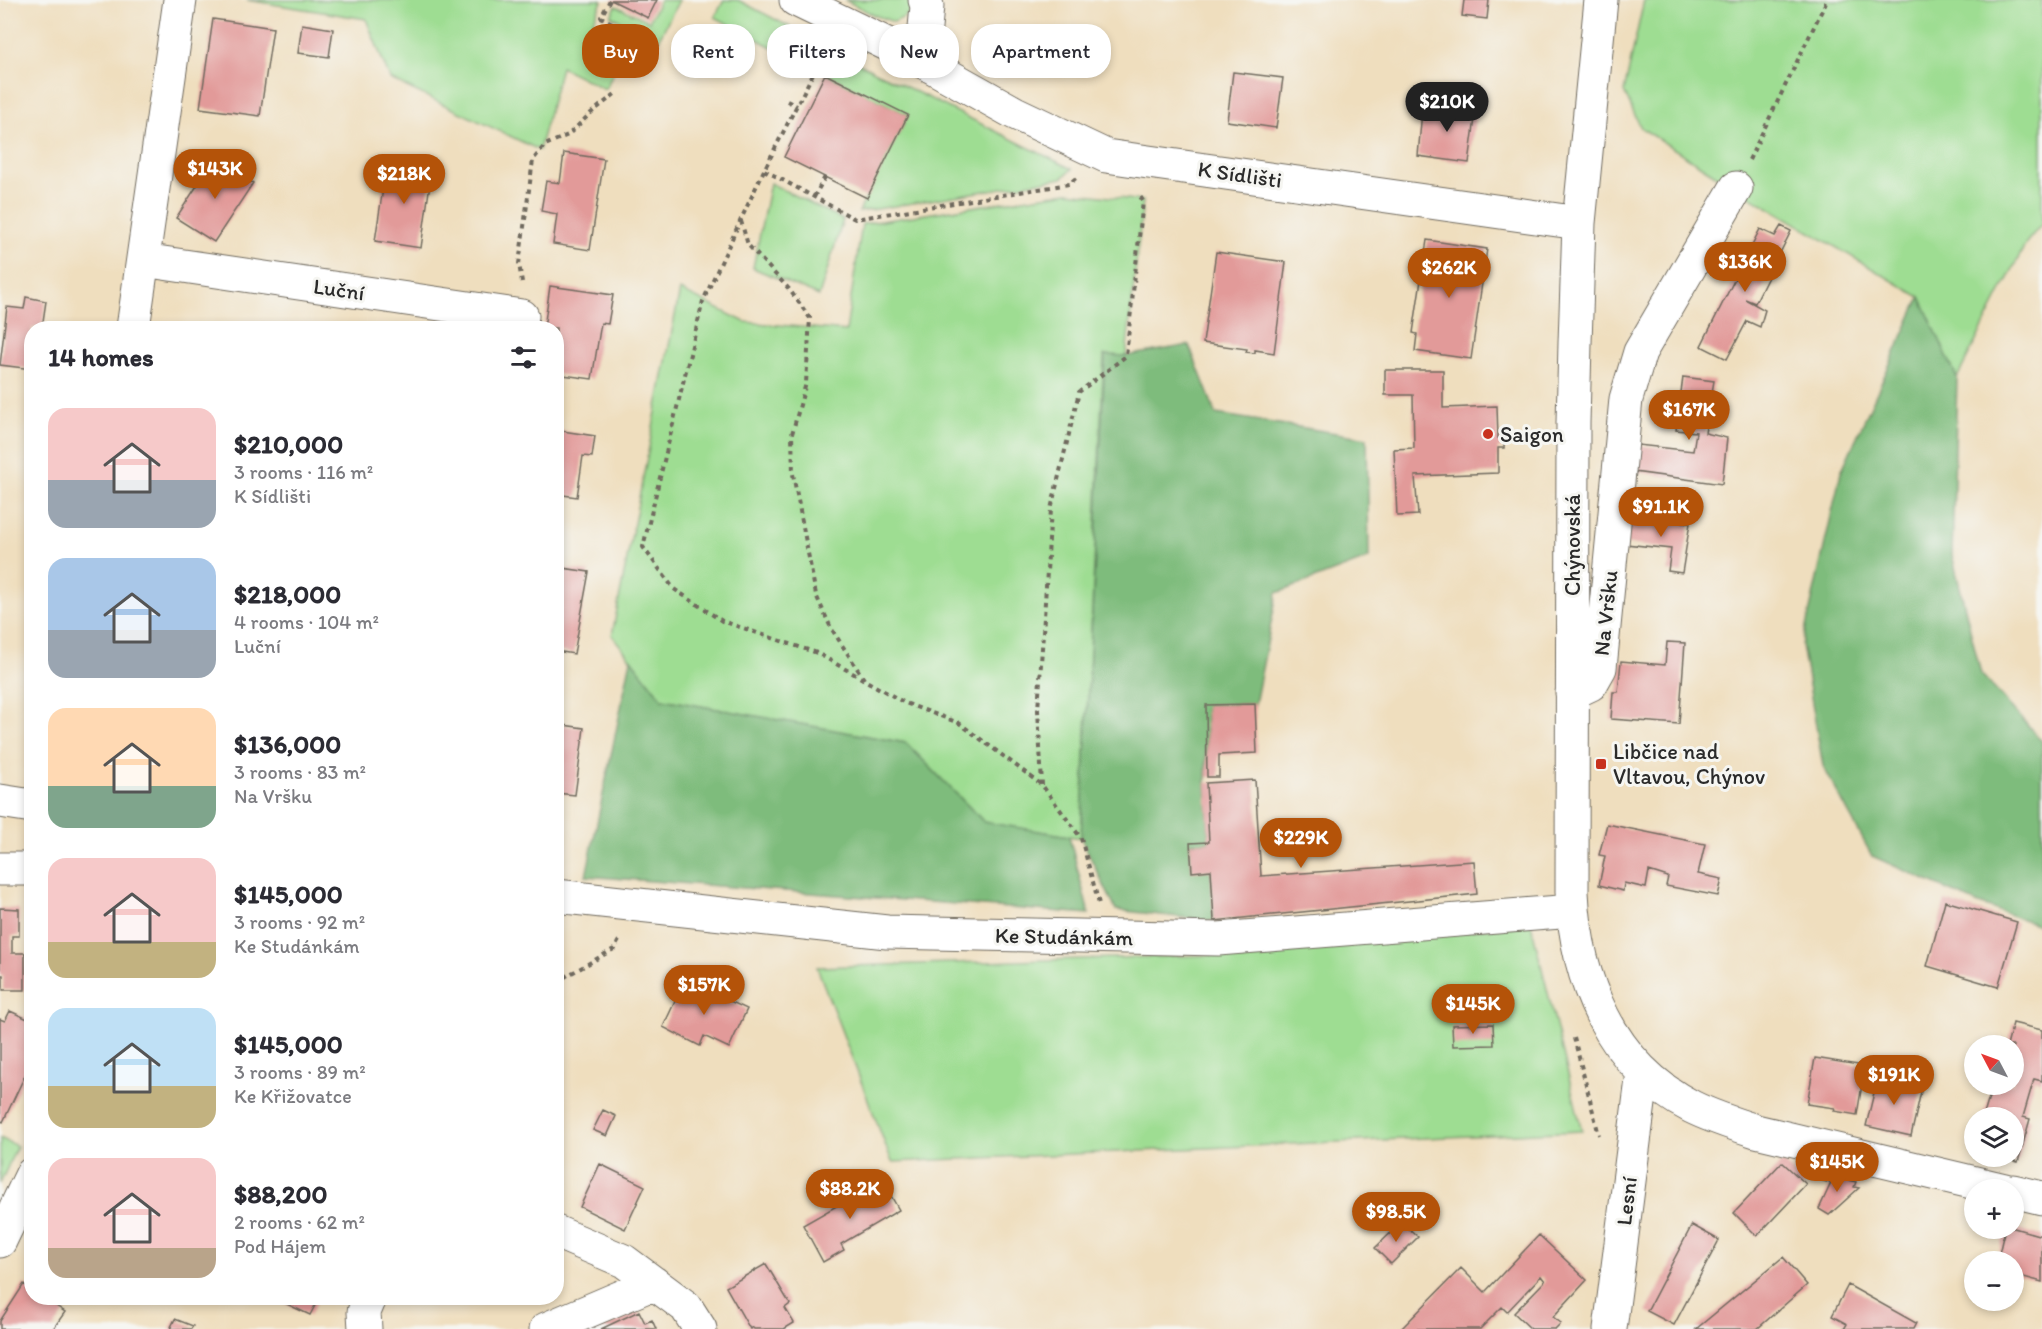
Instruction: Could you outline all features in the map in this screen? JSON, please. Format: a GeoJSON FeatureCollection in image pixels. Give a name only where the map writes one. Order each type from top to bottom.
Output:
{"type":"FeatureCollection","features":[{"type":"Feature","properties":{"kind":"street"},"geometry":{"type":"LineString","coordinates":[[134,321],[180,0]]}},
{"type":"Feature","properties":{"kind":"street","name":"K Sídlišti"},"geometry":{"type":"LineString","coordinates":[[796,0],[879,40]]}},
{"type":"Feature","properties":{"kind":"street"},"geometry":{"type":"LineString","coordinates":[[925,0],[927,6],[925,24]]}},
{"type":"Feature","properties":{"kind":"street","name":"Chýnovská"},"geometry":{"type":"LineString","coordinates":[[1601,0],[1579,223],[1573,423],[1573,911],[1586,976],[1601,1015],[1617,1042],[1643,1072],[1690,1106],[1756,1131],[1964,1180]]}},
{"type":"Feature","properties":{"kind":"street","name":"K Sídlišti"},"geometry":{"type":"LineString","coordinates":[[952,78],[1015,114],[1106,156],[1579,223]]}},
{"type":"Feature","properties":{"kind":"street","name":"Na Vršku"},"geometry":{"type":"LineString","coordinates":[[1572,693],[1591,684],[1600,668],[1626,399],[1640,352],[1736,188]]}},
{"type":"Feature","properties":{"kind":"street","name":"Luční"},"geometry":{"type":"LineString","coordinates":[[143,260],[515,321]]}},
{"type":"Feature","properties":{"kind":"street"},"geometry":{"type":"LineString","coordinates":[[0,801],[24,805]]}},
{"type":"Feature","properties":{"kind":"street"},"geometry":{"type":"LineString","coordinates":[[0,869],[24,870]]}},
{"type":"Feature","properties":{"kind":"street","name":"Ke Studánkám"},"geometry":{"type":"LineString","coordinates":[[564,897],[887,932],[1218,939],[1573,911]]}},
{"type":"Feature","properties":{"kind":"street","name":"Lesní"},"geometry":{"type":"LineString","coordinates":[[1610,1329],[1643,1072]]}},
{"type":"Feature","properties":{"kind":"street"},"geometry":{"type":"LineString","coordinates":[[0,1241],[24,1191]]}},
{"type":"Feature","properties":{"kind":"street"},"geometry":{"type":"LineString","coordinates":[[2024,1194],[2042,1198]]}},
{"type":"Feature","properties":{"kind":"street"},"geometry":{"type":"LineString","coordinates":[[564,1235],[624,1261],[686,1307],[700,1329]]}},
{"type":"Feature","properties":{"kind":"street"},"geometry":{"type":"LineString","coordinates":[[546,1329],[654,1283]]}},
{"type":"Feature","properties":{"kind":"street"},"geometry":{"type":"LineString","coordinates":[[365,1329],[364,1312],[367,1305]]}},
{"type":"Feature","properties":{"kind":"path"},"geometry":{"type":"LineString","coordinates":[[610,0],[601,17],[614,24]]}},
{"type":"Feature","properties":{"kind":"path"},"geometry":{"type":"LineString","coordinates":[[1736,188],[1827,0]]}},
{"type":"Feature","properties":{"kind":"path"},"geometry":{"type":"LineString","coordinates":[[811,78],[764,170],[703,301],[643,547],[674,589],[722,621],[817,653],[905,703],[959,723],[1042,785],[1081,838],[1107,937]]}},
{"type":"Feature","properties":{"kind":"path"},"geometry":{"type":"LineString","coordinates":[[521,321],[524,299],[519,264],[533,160],[545,146],[568,135],[615,94]]}},
{"type":"Feature","properties":{"kind":"path"},"geometry":{"type":"LineString","coordinates":[[787,101],[797,106]]}},
{"type":"Feature","properties":{"kind":"path"},"geometry":{"type":"LineString","coordinates":[[764,170],[855,219],[1068,184],[1106,156],[1143,201],[1126,356],[1079,392],[1051,509],[1038,710],[1042,785]]}},
{"type":"Feature","properties":{"kind":"path"},"geometry":{"type":"LineString","coordinates":[[814,197],[825,177]]}},
{"type":"Feature","properties":{"kind":"path"},"geometry":{"type":"LineString","coordinates":[[741,221],[748,245],[789,289],[810,318],[806,383],[792,434],[793,474],[816,594],[831,628],[864,679]]}},
{"type":"Feature","properties":{"kind":"path"},"geometry":{"type":"LineString","coordinates":[[564,977],[614,949],[639,905]]}},
{"type":"Feature","properties":{"kind":"path"},"geometry":{"type":"LineString","coordinates":[[1572,1028],[1602,1144]]}},
{"type":"Feature","properties":{"kind":"green space"},"geometry":{"type":"Polygon","coordinates":[[[247,0],[602,1],[593,22],[597,24],[582,24],[582,78],[561,67],[539,150],[390,79],[366,19],[247,0]]]}},
{"type":"Feature","properties":{"kind":"green space"},"geometry":{"type":"Polygon","coordinates":[[[660,0],[679,0],[659,39],[659,24],[626,24],[611,16],[616,6],[649,21],[660,0]]]}},
{"type":"Feature","properties":{"kind":"green space"},"geometry":{"type":"Polygon","coordinates":[[[724,0],[738,0],[784,24],[767,24],[767,44],[755,38],[755,24],[728,24],[715,17],[724,0]]]}},
{"type":"Feature","properties":{"kind":"green space"},"geometry":{"type":"Polygon","coordinates":[[[845,0],[914,0],[908,14],[894,22],[874,15],[845,0]]]}},
{"type":"Feature","properties":{"kind":"green space"},"geometry":{"type":"Polygon","coordinates":[[[1644,0],[2042,0],[2042,224],[2026,243],[1957,378],[1920,297],[1736,188],[1641,128],[1624,92],[1644,0]]]}},
{"type":"Feature","properties":{"kind":"green space"},"geometry":{"type":"Polygon","coordinates":[[[867,67],[879,73],[879,78],[888,78],[1072,169],[1062,178],[859,212],[908,115],[833,78],[867,78],[867,67]]]}},
{"type":"Feature","properties":{"kind":"green space"},"geometry":{"type":"Polygon","coordinates":[[[583,78],[611,78],[605,89],[583,78]]]}},
{"type":"Feature","properties":{"kind":"green space"},"geometry":{"type":"Polygon","coordinates":[[[770,183],[843,220],[819,296],[753,268],[770,183]]]}},
{"type":"Feature","properties":{"kind":"green space"},"geometry":{"type":"Polygon","coordinates":[[[1068,192],[1143,201],[1126,356],[1104,355],[1081,838],[984,822],[906,743],[662,699],[612,635],[680,290],[745,322],[846,331],[862,224],[1068,192]]]}},
{"type":"Feature","properties":{"kind":"green space"},"geometry":{"type":"Polygon","coordinates":[[[1920,297],[1957,378],[1952,555],[1981,674],[2042,741],[2042,926],[1979,904],[1872,856],[1823,766],[1802,645],[1841,472],[1920,297]]]}},
{"type":"Feature","properties":{"kind":"green space"},"geometry":{"type":"Polygon","coordinates":[[[1189,345],[1216,414],[1367,438],[1369,558],[1277,593],[1255,704],[1206,705],[1209,842],[1190,843],[1192,871],[1211,870],[1214,921],[1116,910],[1081,838],[1105,355],[1126,356],[1189,345]]]}},
{"type":"Feature","properties":{"kind":"green space"},"geometry":{"type":"Polygon","coordinates":[[[631,659],[662,699],[906,743],[984,822],[1069,836],[1089,914],[586,876],[631,659]]]}},
{"type":"Feature","properties":{"kind":"green space"},"geometry":{"type":"Polygon","coordinates":[[[1531,924],[1582,1131],[892,1162],[817,967],[1214,955],[1531,924]]]}},
{"type":"Feature","properties":{"kind":"green space"},"geometry":{"type":"Polygon","coordinates":[[[0,1138],[17,1146],[0,1184],[0,1138]]]}},
{"type":"Feature","properties":{"kind":"building"},"geometry":{"type":"Polygon","coordinates":[[[611,0],[657,0],[648,18],[611,0]]]}},
{"type":"Feature","properties":{"kind":"building"},"geometry":{"type":"Polygon","coordinates":[[[1464,0],[1489,0],[1487,19],[1462,16],[1464,0]]]}},
{"type":"Feature","properties":{"kind":"building"},"geometry":{"type":"Polygon","coordinates":[[[213,19],[273,28],[260,116],[200,108],[213,19]]]}},
{"type":"Feature","properties":{"kind":"building"},"geometry":{"type":"Polygon","coordinates":[[[302,24],[333,29],[329,57],[298,53],[302,24]]]}},
{"type":"Feature","properties":{"kind":"building"},"geometry":{"type":"Polygon","coordinates":[[[1233,72],[1283,78],[1276,128],[1227,121],[1233,72]]]}},
{"type":"Feature","properties":{"kind":"building"},"geometry":{"type":"Polygon","coordinates":[[[823,78],[833,78],[908,115],[867,198],[784,157],[823,78]]]}},
{"type":"Feature","properties":{"kind":"building"},"geometry":{"type":"Polygon","coordinates":[[[1430,103],[1476,111],[1469,163],[1418,156],[1422,111],[1428,111],[1430,103]]]}},
{"type":"Feature","properties":{"kind":"building"},"geometry":{"type":"Polygon","coordinates":[[[564,153],[604,159],[590,250],[553,244],[557,214],[541,211],[546,181],[560,183],[564,153]]]}},
{"type":"Feature","properties":{"kind":"building"},"geometry":{"type":"Polygon","coordinates":[[[215,158],[253,183],[214,242],[176,218],[215,158]]]}},
{"type":"Feature","properties":{"kind":"building"},"geometry":{"type":"Polygon","coordinates":[[[387,162],[432,169],[421,248],[375,241],[387,162]]]}},
{"type":"Feature","properties":{"kind":"building"},"geometry":{"type":"Polygon","coordinates":[[[1781,226],[1791,231],[1755,303],[1745,299],[1765,310],[1760,327],[1747,321],[1727,359],[1701,346],[1760,229],[1775,236],[1781,226]]]}},
{"type":"Feature","properties":{"kind":"building"},"geometry":{"type":"Polygon","coordinates":[[[1427,240],[1487,249],[1471,359],[1415,351],[1417,334],[1413,333],[1427,240]]]}},
{"type":"Feature","properties":{"kind":"building"},"geometry":{"type":"Polygon","coordinates":[[[1216,252],[1286,262],[1274,353],[1255,350],[1255,353],[1246,352],[1247,349],[1203,343],[1216,252]]]}},
{"type":"Feature","properties":{"kind":"building"},"geometry":{"type":"Polygon","coordinates":[[[550,286],[613,295],[608,324],[601,323],[592,379],[564,375],[564,321],[545,321],[550,286]]]}},
{"type":"Feature","properties":{"kind":"building"},"geometry":{"type":"Polygon","coordinates":[[[26,297],[46,301],[43,321],[24,321],[24,368],[0,365],[7,307],[24,309],[26,297]]]}},
{"type":"Feature","properties":{"kind":"building"},"geometry":{"type":"Polygon","coordinates":[[[1385,370],[1443,370],[1443,408],[1497,406],[1498,438],[1504,438],[1504,448],[1498,448],[1498,473],[1415,476],[1418,515],[1397,516],[1394,449],[1414,448],[1413,395],[1385,395],[1385,370]]]}},
{"type":"Feature","properties":{"kind":"building"},"geometry":{"type":"Polygon","coordinates":[[[1683,377],[1714,381],[1705,433],[1727,438],[1722,484],[1634,472],[1638,445],[1693,451],[1696,432],[1676,430],[1683,377]]]}},
{"type":"Feature","properties":{"kind":"building"},"geometry":{"type":"Polygon","coordinates":[[[564,431],[595,436],[592,457],[583,456],[577,497],[564,495],[564,431]]]}},
{"type":"Feature","properties":{"kind":"building"},"geometry":{"type":"Polygon","coordinates":[[[1630,516],[1690,523],[1682,573],[1668,571],[1671,549],[1626,544],[1630,516]]]}},
{"type":"Feature","properties":{"kind":"building"},"geometry":{"type":"Polygon","coordinates":[[[564,568],[589,572],[574,654],[564,652],[564,568]]]}},
{"type":"Feature","properties":{"kind":"building"},"geometry":{"type":"Polygon","coordinates":[[[1667,642],[1685,643],[1679,724],[1611,719],[1613,692],[1618,692],[1621,661],[1665,665],[1667,642]]]}},
{"type":"Feature","properties":{"kind":"building"},"geometry":{"type":"Polygon","coordinates":[[[1255,704],[1257,753],[1219,755],[1219,777],[1207,777],[1206,705],[1255,704]]]}},
{"type":"Feature","properties":{"kind":"building"},"geometry":{"type":"Polygon","coordinates":[[[564,725],[584,728],[575,795],[564,794],[564,725]]]}},
{"type":"Feature","properties":{"kind":"building"},"geometry":{"type":"Polygon","coordinates":[[[1255,780],[1261,876],[1474,861],[1477,894],[1214,921],[1211,870],[1192,872],[1190,843],[1209,842],[1206,783],[1255,780]]]}},
{"type":"Feature","properties":{"kind":"building"},"geometry":{"type":"Polygon","coordinates":[[[1607,824],[1705,844],[1698,874],[1722,879],[1718,896],[1666,886],[1668,877],[1649,871],[1646,888],[1624,883],[1623,891],[1599,885],[1605,856],[1599,855],[1607,824]]]}},
{"type":"Feature","properties":{"kind":"building"},"geometry":{"type":"Polygon","coordinates":[[[1945,901],[2017,922],[1998,987],[1927,966],[1945,901]]]}},
{"type":"Feature","properties":{"kind":"building"},"geometry":{"type":"Polygon","coordinates":[[[0,908],[19,909],[19,936],[12,936],[12,953],[24,953],[24,990],[3,990],[3,975],[0,975],[0,908]]]}},
{"type":"Feature","properties":{"kind":"building"},"geometry":{"type":"Polygon","coordinates":[[[685,980],[747,1009],[729,1048],[704,1036],[700,1046],[663,1027],[685,980]]]}},
{"type":"Feature","properties":{"kind":"building"},"geometry":{"type":"Polygon","coordinates":[[[10,1011],[24,1017],[24,1077],[3,1122],[0,1120],[0,1019],[5,1021],[10,1011]]]}},
{"type":"Feature","properties":{"kind":"building"},"geometry":{"type":"Polygon","coordinates":[[[2013,1023],[2042,1030],[2042,1081],[2034,1079],[2024,1114],[2024,1107],[1986,1107],[1990,1095],[2024,1095],[2024,1035],[2010,1035],[2013,1023]]]}},
{"type":"Feature","properties":{"kind":"building"},"geometry":{"type":"Polygon","coordinates":[[[1493,1024],[1494,1045],[1453,1046],[1452,1025],[1493,1024]]]}},
{"type":"Feature","properties":{"kind":"building"},"geometry":{"type":"Polygon","coordinates":[[[1815,1058],[1865,1066],[1857,1115],[1834,1111],[1835,1108],[1807,1104],[1815,1058]]]}},
{"type":"Feature","properties":{"kind":"building"},"geometry":{"type":"Polygon","coordinates":[[[1878,1076],[1922,1087],[1911,1136],[1866,1126],[1878,1076]]]}},
{"type":"Feature","properties":{"kind":"building"},"geometry":{"type":"Polygon","coordinates":[[[603,1110],[616,1116],[607,1136],[593,1130],[603,1110]]]}},
{"type":"Feature","properties":{"kind":"building"},"geometry":{"type":"Polygon","coordinates":[[[2024,1117],[2030,1119],[2024,1140],[2024,1117]]]}},
{"type":"Feature","properties":{"kind":"building"},"geometry":{"type":"Polygon","coordinates":[[[1782,1162],[1806,1184],[1757,1236],[1734,1213],[1782,1162]]]}},
{"type":"Feature","properties":{"kind":"building"},"geometry":{"type":"Polygon","coordinates":[[[600,1164],[645,1186],[625,1229],[580,1207],[600,1164]]]}},
{"type":"Feature","properties":{"kind":"building"},"geometry":{"type":"Polygon","coordinates":[[[1825,1174],[1856,1182],[1854,1187],[1859,1188],[1829,1215],[1819,1209],[1831,1183],[1823,1181],[1825,1174]]]}},
{"type":"Feature","properties":{"kind":"building"},"geometry":{"type":"Polygon","coordinates":[[[882,1180],[899,1210],[841,1244],[844,1250],[823,1262],[803,1225],[882,1180]]]}},
{"type":"Feature","properties":{"kind":"building"},"geometry":{"type":"Polygon","coordinates":[[[1402,1222],[1418,1237],[1391,1264],[1375,1248],[1402,1222]]]}},
{"type":"Feature","properties":{"kind":"building"},"geometry":{"type":"Polygon","coordinates":[[[1692,1225],[1719,1240],[1674,1325],[1647,1311],[1692,1225]]]}},
{"type":"Feature","properties":{"kind":"building"},"geometry":{"type":"Polygon","coordinates":[[[2024,1231],[2042,1236],[2042,1282],[2024,1277],[2024,1251],[2000,1251],[2002,1239],[2024,1239],[2024,1231]]]}},
{"type":"Feature","properties":{"kind":"building"},"geometry":{"type":"Polygon","coordinates":[[[1539,1235],[1587,1280],[1553,1317],[1561,1323],[1555,1329],[1531,1329],[1514,1313],[1545,1281],[1541,1276],[1507,1312],[1502,1307],[1480,1329],[1401,1329],[1461,1268],[1485,1292],[1539,1235]]]}},
{"type":"Feature","properties":{"kind":"building"},"geometry":{"type":"Polygon","coordinates":[[[1783,1257],[1807,1285],[1757,1329],[1696,1329],[1783,1257]]]}},
{"type":"Feature","properties":{"kind":"building"},"geometry":{"type":"Polygon","coordinates":[[[766,1264],[790,1304],[785,1308],[794,1323],[784,1329],[754,1329],[752,1327],[750,1329],[726,1287],[766,1264]]]}},
{"type":"Feature","properties":{"kind":"building"},"geometry":{"type":"Polygon","coordinates":[[[24,1284],[24,1305],[54,1305],[65,1312],[53,1329],[0,1329],[0,1321],[24,1284]]]}},
{"type":"Feature","properties":{"kind":"building"},"geometry":{"type":"Polygon","coordinates":[[[1848,1285],[1916,1323],[1913,1329],[1844,1329],[1847,1324],[1832,1316],[1848,1285]]]}},
{"type":"Feature","properties":{"kind":"building"},"geometry":{"type":"Polygon","coordinates":[[[289,1305],[315,1305],[310,1315],[289,1305]]]}},
{"type":"Feature","properties":{"kind":"building"},"geometry":{"type":"Polygon","coordinates":[[[639,1311],[645,1323],[652,1320],[656,1329],[601,1329],[639,1311]]]}},
{"type":"Feature","properties":{"kind":"building"},"geometry":{"type":"Polygon","coordinates":[[[175,1319],[193,1326],[191,1329],[170,1329],[175,1319]]]}},
{"type":"Feature","properties":{"kind":"place","name":"Saigon"},"geometry":{"type":"Point","coordinates":[1488,434]}},
{"type":"Feature","properties":{"kind":"place","name":"Libčice nad Vltavou, Chýnov"},"geometry":{"type":"Point","coordinates":[1601,764]}}]}
